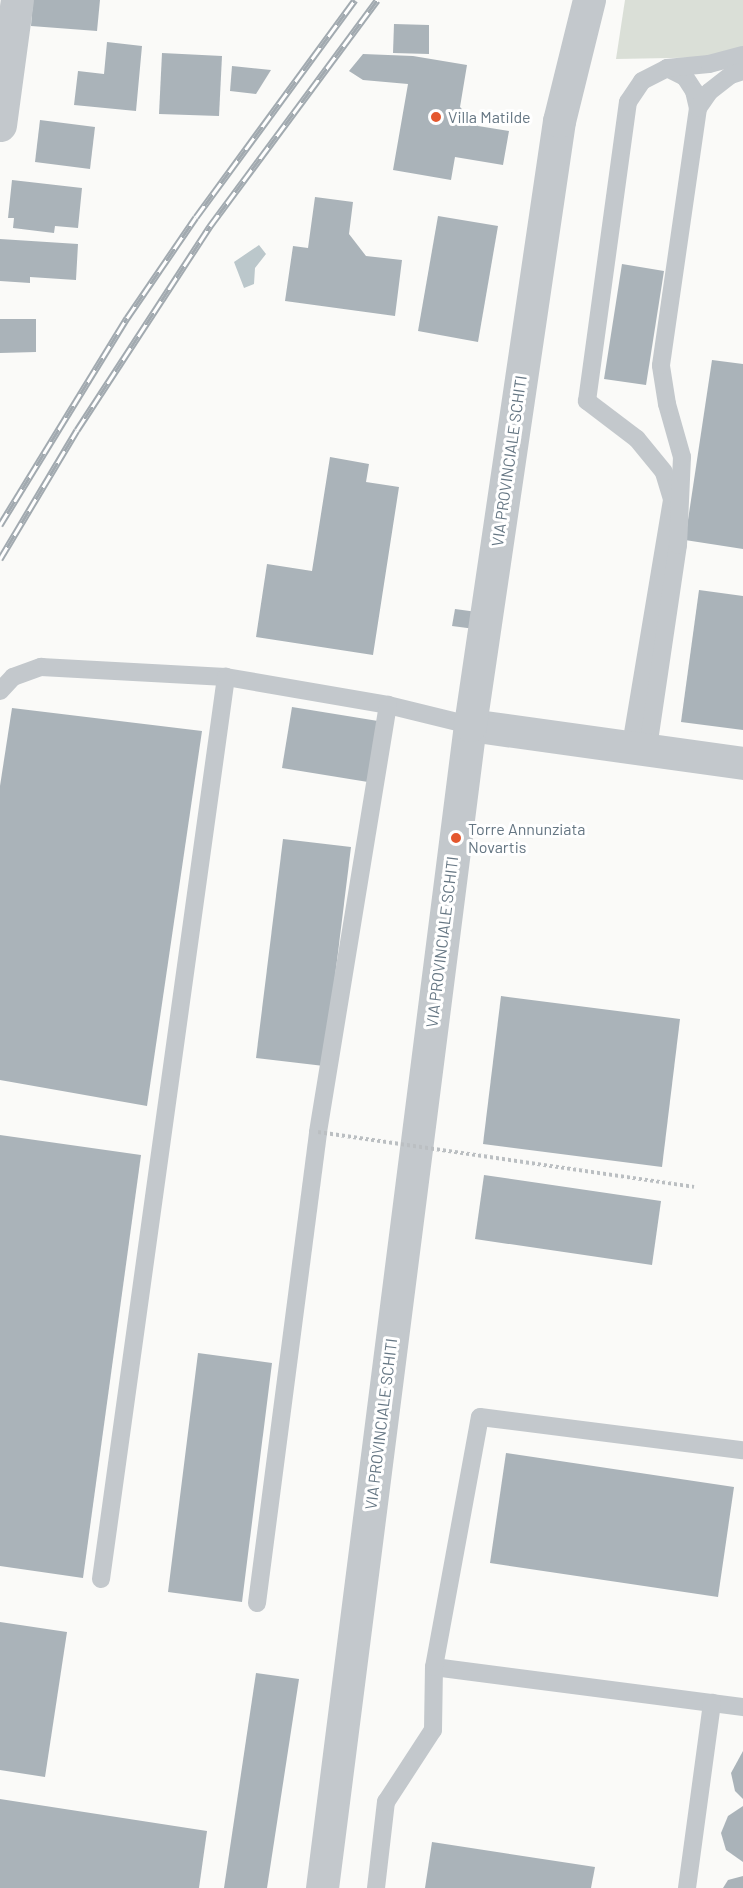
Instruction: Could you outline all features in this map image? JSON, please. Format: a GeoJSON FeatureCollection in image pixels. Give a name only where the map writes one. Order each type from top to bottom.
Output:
{"type":"FeatureCollection","features":[{"type":"Feature","properties":{"kind":"street"},"geometry":{"type":"LineString","coordinates":[[0,125],[17,0]]}},
{"type":"Feature","properties":{"kind":"street","name":"VIA PROVINCIALE SCHITI"},"geometry":{"type":"LineString","coordinates":[[322,1888],[470,725],[559,121],[589,0]]}},
{"type":"Feature","properties":{"kind":"street"},"geometry":{"type":"LineString","coordinates":[[470,725],[743,763]]}},
{"type":"Feature","properties":{"kind":"lane"},"geometry":{"type":"LineString","coordinates":[[639,747],[672,499],[664,472],[638,440],[587,401],[588,375],[628,102],[642,81],[668,68],[709,64],[743,55]]}},
{"type":"Feature","properties":{"kind":"lane"},"geometry":{"type":"LineString","coordinates":[[639,747],[678,545],[682,457],[667,404],[661,366],[698,108],[694,91],[685,77],[668,68]]}},
{"type":"Feature","properties":{"kind":"lane"},"geometry":{"type":"LineString","coordinates":[[698,108],[709,92],[731,75],[743,71]]}},
{"type":"Feature","properties":{"kind":"lane"},"geometry":{"type":"LineString","coordinates":[[0,691],[13,676],[41,667],[226,678],[388,705],[470,725]]}},
{"type":"Feature","properties":{"kind":"lane"},"geometry":{"type":"LineString","coordinates":[[101,1579],[226,678]]}},
{"type":"Feature","properties":{"kind":"lane"},"geometry":{"type":"LineString","coordinates":[[257,1603],[318,1132],[388,705]]}},
{"type":"Feature","properties":{"kind":"lane"},"geometry":{"type":"LineString","coordinates":[[375,1888],[386,1802],[433,1730],[434,1667],[480,1417],[743,1450]]}},
{"type":"Feature","properties":{"kind":"lane"},"geometry":{"type":"LineString","coordinates":[[434,1667],[743,1707]]}},
{"type":"Feature","properties":{"kind":"lane"},"geometry":{"type":"LineString","coordinates":[[687,1888],[712,1703]]}},
{"type":"Feature","properties":{"kind":"path"},"geometry":{"type":"LineString","coordinates":[[318,1132],[694,1186]]}},
{"type":"Feature","properties":{"kind":"shaded area"},"geometry":{"type":"Polygon","coordinates":[[[625,0],[743,0],[743,49],[724,57],[616,59],[625,0]]]}},
{"type":"Feature","properties":{"kind":"shaded area"},"geometry":{"type":"Polygon","coordinates":[[[259,245],[266,254],[255,268],[254,284],[244,288],[234,262],[259,245]]]}},
{"type":"Feature","properties":{"kind":"building"},"geometry":{"type":"Polygon","coordinates":[[[33,0],[100,0],[97,31],[31,26],[33,0]]]}},
{"type":"Feature","properties":{"kind":"building"},"geometry":{"type":"Polygon","coordinates":[[[394,24],[429,25],[429,54],[393,53],[394,24]]]}},
{"type":"Feature","properties":{"kind":"building"},"geometry":{"type":"Polygon","coordinates":[[[107,42],[142,46],[136,111],[74,105],[78,71],[104,74],[107,42]]]}},
{"type":"Feature","properties":{"kind":"building"},"geometry":{"type":"Polygon","coordinates":[[[162,53],[222,56],[219,116],[159,114],[162,53]]]}},
{"type":"Feature","properties":{"kind":"building","name":"Villa Matilde"},"geometry":{"type":"Polygon","coordinates":[[[363,54],[413,56],[467,65],[460,107],[478,126],[509,131],[503,165],[455,157],[451,180],[393,170],[408,84],[363,80],[349,71],[363,54]]]}},
{"type":"Feature","properties":{"kind":"building"},"geometry":{"type":"Polygon","coordinates":[[[232,66],[271,70],[256,94],[230,91],[232,66]]]}},
{"type":"Feature","properties":{"kind":"building"},"geometry":{"type":"Polygon","coordinates":[[[40,120],[95,127],[90,169],[35,162],[40,120]]]}},
{"type":"Feature","properties":{"kind":"building"},"geometry":{"type":"Polygon","coordinates":[[[12,180],[82,188],[78,228],[55,226],[54,233],[13,228],[14,218],[8,218],[12,180]]]}},
{"type":"Feature","properties":{"kind":"building"},"geometry":{"type":"Polygon","coordinates":[[[315,197],[353,202],[349,234],[366,256],[402,260],[395,316],[285,301],[293,246],[308,248],[315,197]]]}},
{"type":"Feature","properties":{"kind":"building"},"geometry":{"type":"Polygon","coordinates":[[[438,216],[498,226],[478,342],[418,331],[438,216]]]}},
{"type":"Feature","properties":{"kind":"building"},"geometry":{"type":"Polygon","coordinates":[[[0,239],[78,244],[76,280],[30,277],[30,283],[0,281],[0,239]]]}},
{"type":"Feature","properties":{"kind":"building"},"geometry":{"type":"Polygon","coordinates":[[[622,264],[664,271],[646,385],[604,379],[622,264]]]}},
{"type":"Feature","properties":{"kind":"building"},"geometry":{"type":"Polygon","coordinates":[[[0,319],[36,319],[36,352],[0,353],[0,319]]]}},
{"type":"Feature","properties":{"kind":"building"},"geometry":{"type":"Polygon","coordinates":[[[712,360],[743,364],[743,549],[685,540],[712,360]]]}},
{"type":"Feature","properties":{"kind":"building"},"geometry":{"type":"Polygon","coordinates":[[[330,457],[369,464],[366,482],[399,487],[373,655],[256,637],[267,564],[312,571],[330,457]]]}},
{"type":"Feature","properties":{"kind":"building"},"geometry":{"type":"Polygon","coordinates":[[[699,590],[743,596],[743,730],[681,722],[699,590]]]}},
{"type":"Feature","properties":{"kind":"building"},"geometry":{"type":"Polygon","coordinates":[[[455,609],[477,612],[475,629],[452,626],[455,609]]]}},
{"type":"Feature","properties":{"kind":"building"},"geometry":{"type":"Polygon","coordinates":[[[292,707],[378,721],[368,782],[282,768],[292,707]]]}},
{"type":"Feature","properties":{"kind":"building"},"geometry":{"type":"Polygon","coordinates":[[[12,708],[202,731],[147,1106],[0,1080],[0,786],[12,708]]]}},
{"type":"Feature","properties":{"kind":"building"},"geometry":{"type":"Polygon","coordinates":[[[283,839],[351,847],[324,1066],[256,1058],[283,839]]]}},
{"type":"Feature","properties":{"kind":"building"},"geometry":{"type":"Polygon","coordinates":[[[501,996],[680,1019],[662,1167],[483,1144],[501,996]]]}},
{"type":"Feature","properties":{"kind":"building"},"geometry":{"type":"Polygon","coordinates":[[[0,1135],[141,1155],[83,1578],[0,1566],[0,1135]]]}},
{"type":"Feature","properties":{"kind":"building"},"geometry":{"type":"Polygon","coordinates":[[[484,1175],[661,1201],[652,1265],[475,1239],[484,1175]]]}},
{"type":"Feature","properties":{"kind":"building"},"geometry":{"type":"Polygon","coordinates":[[[198,1353],[272,1363],[242,1602],[168,1592],[198,1353]]]}},
{"type":"Feature","properties":{"kind":"building"},"geometry":{"type":"Polygon","coordinates":[[[506,1453],[734,1487],[718,1597],[490,1563],[506,1453]]]}},
{"type":"Feature","properties":{"kind":"building"},"geometry":{"type":"Polygon","coordinates":[[[0,1622],[67,1632],[45,1777],[0,1770],[0,1622]]]}},
{"type":"Feature","properties":{"kind":"building"},"geometry":{"type":"Polygon","coordinates":[[[256,1673],[299,1679],[267,1888],[224,1888],[256,1673]]]}},
{"type":"Feature","properties":{"kind":"building"},"geometry":{"type":"Polygon","coordinates":[[[743,1751],[743,1799],[735,1791],[731,1773],[743,1751]]]}},
{"type":"Feature","properties":{"kind":"building"},"geometry":{"type":"Polygon","coordinates":[[[0,1799],[207,1831],[199,1888],[0,1888],[0,1799]]]}},
{"type":"Feature","properties":{"kind":"building"},"geometry":{"type":"Polygon","coordinates":[[[743,1806],[743,1862],[726,1850],[721,1833],[728,1816],[743,1806]]]}},
{"type":"Feature","properties":{"kind":"building"},"geometry":{"type":"Polygon","coordinates":[[[432,1842],[595,1867],[591,1888],[425,1888],[432,1842]]]}},
{"type":"Feature","properties":{"kind":"building"},"geometry":{"type":"Polygon","coordinates":[[[743,1876],[743,1888],[723,1888],[728,1880],[743,1876]]]}},
{"type":"Feature","properties":{"kind":"railway"},"geometry":{"type":"LineString","coordinates":[[0,525],[127,318],[196,217],[355,0]]}},
{"type":"Feature","properties":{"kind":"railway"},"geometry":{"type":"LineString","coordinates":[[0,559],[77,430],[210,226],[377,0]]}},
{"type":"Feature","properties":{"kind":"place","name":"Villa Matilde"},"geometry":{"type":"Point","coordinates":[436,117]}},
{"type":"Feature","properties":{"kind":"place","name":"Torre Annunziata Novartis"},"geometry":{"type":"Point","coordinates":[456,838]}}]}
